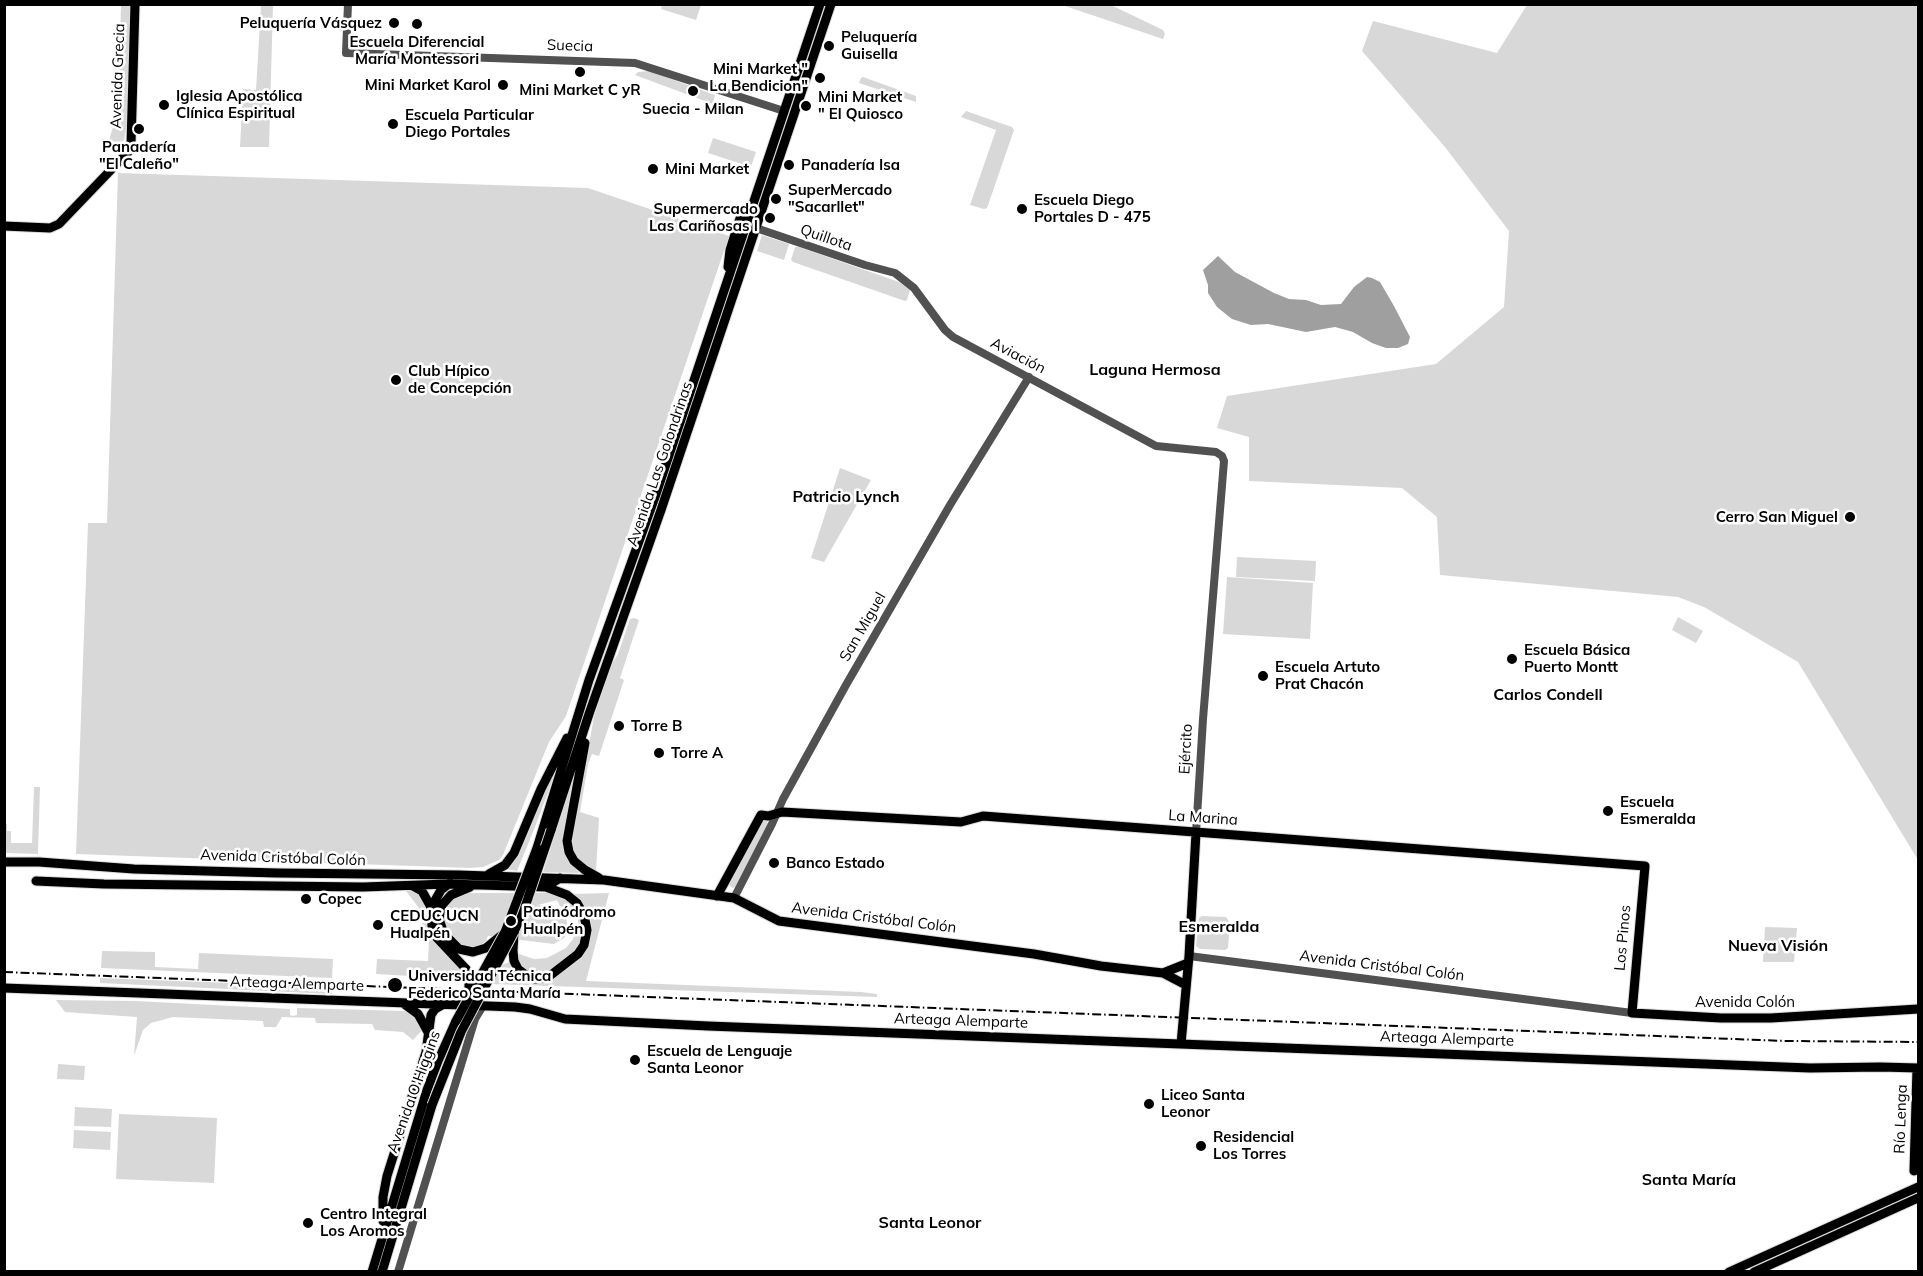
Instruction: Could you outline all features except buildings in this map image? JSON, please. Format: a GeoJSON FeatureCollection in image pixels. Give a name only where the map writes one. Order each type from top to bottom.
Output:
{"type":"FeatureCollection","features":[{"type":"Feature","properties":{"kind":"main road","name":"Avenida Grecia"},"geometry":{"type":"LineString","coordinates":[[4,226],[50,228],[59,225],[130,149],[135,4]]}},
{"type":"Feature","properties":{"kind":"main road","name":"Avenida Las Golondrinas"},"geometry":{"type":"LineString","coordinates":[[547,830],[575,723],[655,497],[820,4]]}},
{"type":"Feature","properties":{"kind":"main road","name":"Avenida Las Golondrinas"},"geometry":{"type":"LineString","coordinates":[[510,932],[661,510],[831,4]]}},
{"type":"Feature","properties":{"kind":"main road"},"geometry":{"type":"LineString","coordinates":[[791,126],[784,111],[798,105]]}},
{"type":"Feature","properties":{"kind":"main road"},"geometry":{"type":"LineString","coordinates":[[726,284],[730,250],[742,212]]}},
{"type":"Feature","properties":{"kind":"main road"},"geometry":{"type":"LineString","coordinates":[[655,497],[661,510]]}},
{"type":"Feature","properties":{"kind":"main road"},"geometry":{"type":"LineString","coordinates":[[589,714],[567,841],[569,852],[577,864],[590,874],[604,880]]}},
{"type":"Feature","properties":{"kind":"main road"},"geometry":{"type":"LineString","coordinates":[[546,887],[567,895],[582,910],[587,930],[584,945],[572,960],[547,978],[530,977],[516,966],[510,932],[490,946],[478,951],[464,951],[454,945],[442,930],[439,916],[442,905],[451,895],[502,867],[514,853],[548,774],[575,723]]}},
{"type":"Feature","properties":{"kind":"main road","name":"La Marina"},"geometry":{"type":"LineString","coordinates":[[717,896],[760,815],[792,812],[961,822],[983,816],[1645,866]]}},
{"type":"Feature","properties":{"kind":"main road","name":"Ejército"},"geometry":{"type":"LineString","coordinates":[[1181,1044],[1189,960],[1196,833]]}},
{"type":"Feature","properties":{"kind":"main road","name":"Avenida Cristóbal Colón"},"geometry":{"type":"LineString","coordinates":[[4,862],[39,862],[134,869],[467,876],[481,880],[546,887]]}},
{"type":"Feature","properties":{"kind":"main road","name":"Los Pinos"},"geometry":{"type":"LineString","coordinates":[[1632,1013],[1645,866]]}},
{"type":"Feature","properties":{"kind":"main road"},"geometry":{"type":"LineString","coordinates":[[467,876],[448,884],[438,894],[432,909],[431,922],[435,934],[466,969],[470,986],[469,998]]}},
{"type":"Feature","properties":{"kind":"main road"},"geometry":{"type":"LineString","coordinates":[[546,887],[560,878]]}},
{"type":"Feature","properties":{"kind":"main road","name":"Avenida Cristóbal Colón"},"geometry":{"type":"LineString","coordinates":[[38,881],[363,887],[448,884],[481,880],[560,878],[604,880],[734,898],[779,921],[1163,973],[1186,985]]}},
{"type":"Feature","properties":{"kind":"main road"},"geometry":{"type":"LineString","coordinates":[[412,886],[422,891],[432,909]]}},
{"type":"Feature","properties":{"kind":"main road","name":"Avenida O'Higgins"},"geometry":{"type":"LineString","coordinates":[[382,1272],[444,1046],[469,998],[510,932]]}},
{"type":"Feature","properties":{"kind":"main road","name":"Avenida O'Higgins"},"geometry":{"type":"LineString","coordinates":[[372,1272],[427,1105],[510,932]]}},
{"type":"Feature","properties":{"kind":"main road"},"geometry":{"type":"LineString","coordinates":[[1163,973],[1189,960]]}},
{"type":"Feature","properties":{"kind":"main road","name":"Arteaga Alemparte"},"geometry":{"type":"LineString","coordinates":[[4,988],[523,1008],[572,1020],[1810,1068],[1918,1068]]}},
{"type":"Feature","properties":{"kind":"main road"},"geometry":{"type":"LineString","coordinates":[[403,1003],[418,1014],[428,1033]]}},
{"type":"Feature","properties":{"kind":"main road"},"geometry":{"type":"LineString","coordinates":[[383,1233],[385,1183],[426,1052],[432,1013],[443,1004]]}},
{"type":"Feature","properties":{"kind":"main road","name":"Avenida Colón"},"geometry":{"type":"LineString","coordinates":[[1632,1013],[1771,1018],[1918,1009]]}},
{"type":"Feature","properties":{"kind":"main road","name":"Río Lenga"},"geometry":{"type":"LineString","coordinates":[[1916,1170],[1918,1068]]}},
{"type":"Feature","properties":{"kind":"main road"},"geometry":{"type":"LineString","coordinates":[[1729,1272],[1918,1187]]}},
{"type":"Feature","properties":{"kind":"main road"},"geometry":{"type":"LineString","coordinates":[[1754,1272],[1918,1198]]}},
{"type":"Feature","properties":{"kind":"street","name":"Suecia"},"geometry":{"type":"LineString","coordinates":[[348,4],[346,53],[635,63],[784,111]]}},
{"type":"Feature","properties":{"kind":"street","name":"Quillota"},"geometry":{"type":"LineString","coordinates":[[756,228],[865,265],[889,270]]}},
{"type":"Feature","properties":{"kind":"street","name":"Aviación"},"geometry":{"type":"LineString","coordinates":[[889,270],[911,284],[945,330],[953,336],[1152,444],[1163,448],[1216,452],[1222,456]]}},
{"type":"Feature","properties":{"kind":"street","name":"San Miguel"},"geometry":{"type":"LineString","coordinates":[[734,898],[776,813],[950,505],[1029,377]]}},
{"type":"Feature","properties":{"kind":"street","name":"Ejército"},"geometry":{"type":"LineString","coordinates":[[1196,833],[1224,461],[1222,456]]}},
{"type":"Feature","properties":{"kind":"street","name":"Avenida Cristóbal Colón"},"geometry":{"type":"LineString","coordinates":[[1189,960],[1571,1006]]}},
{"type":"Feature","properties":{"kind":"street"},"geometry":{"type":"LineString","coordinates":[[398,1272],[475,1018],[483,1006]]}},
{"type":"Feature","properties":{"kind":"street","name":"Avenida Colón"},"geometry":{"type":"LineString","coordinates":[[1571,1006],[1632,1013]]}},
{"type":"Feature","properties":{"kind":"shaded area"},"geometry":{"type":"Polygon","coordinates":[[[662,4],[701,5],[696,20],[661,9],[662,4]]]}},
{"type":"Feature","properties":{"kind":"shaded area"},"geometry":{"type":"Polygon","coordinates":[[[121,5],[131,5],[128,117],[124,140],[117,149],[113,149],[108,143],[118,111],[121,5]]]}},
{"type":"Feature","properties":{"kind":"shaded area"},"geometry":{"type":"Polygon","coordinates":[[[261,5],[273,5],[269,147],[240,147],[243,89],[256,90],[261,5]]]}},
{"type":"Feature","properties":{"kind":"shaded area"},"geometry":{"type":"Polygon","coordinates":[[[1065,5],[1111,5],[1163,30],[1165,34],[1163,39],[1065,5]]]}},
{"type":"Feature","properties":{"kind":"shaded area"},"geometry":{"type":"Polygon","coordinates":[[[1527,5],[1918,5],[1918,860],[1798,662],[1704,607],[1678,597],[1440,575],[1437,517],[1402,488],[1249,481],[1249,437],[1217,428],[1227,396],[1436,364],[1504,307],[1509,231],[1445,147],[1362,51],[1373,21],[1497,53],[1527,5]]]}},
{"type":"Feature","properties":{"kind":"shaded area"},"geometry":{"type":"Polygon","coordinates":[[[649,71],[715,95],[713,104],[635,75],[638,72],[649,71]]]}},
{"type":"Feature","properties":{"kind":"shaded area"},"geometry":{"type":"Polygon","coordinates":[[[863,77],[916,96],[916,102],[859,83],[863,77]]]}},
{"type":"Feature","properties":{"kind":"shaded area"},"geometry":{"type":"Polygon","coordinates":[[[966,111],[1012,127],[1014,130],[987,208],[984,209],[970,205],[996,130],[961,117],[966,111]]]}},
{"type":"Feature","properties":{"kind":"shaded area"},"geometry":{"type":"Polygon","coordinates":[[[713,138],[756,152],[751,167],[708,153],[713,138]]]}},
{"type":"Feature","properties":{"kind":"shaded area","name":"Club Hípico de Concepción"},"geometry":{"type":"Polygon","coordinates":[[[118,173],[588,188],[729,236],[566,716],[549,742],[499,860],[483,867],[470,868],[76,854],[88,523],[107,523],[118,173]]]}},
{"type":"Feature","properties":{"kind":"shaded area"},"geometry":{"type":"Polygon","coordinates":[[[762,235],[789,244],[784,260],[757,251],[762,235]]]}},
{"type":"Feature","properties":{"kind":"shaded area"},"geometry":{"type":"Polygon","coordinates":[[[795,247],[899,282],[910,290],[907,300],[793,262],[791,260],[795,247]]]}},
{"type":"Feature","properties":{"kind":"shaded area"},"geometry":{"type":"Polygon","coordinates":[[[1218,256],[1235,272],[1274,293],[1289,299],[1306,300],[1321,305],[1341,304],[1354,287],[1367,277],[1372,278],[1380,282],[1394,306],[1410,337],[1408,344],[1398,348],[1386,348],[1353,332],[1335,327],[1306,332],[1268,324],[1251,325],[1232,319],[1217,307],[1208,293],[1203,270],[1218,256]]]}},
{"type":"Feature","properties":{"kind":"shaded area"},"geometry":{"type":"Polygon","coordinates":[[[840,468],[871,480],[824,562],[811,558],[840,468]]]}},
{"type":"Feature","properties":{"kind":"shaded area"},"geometry":{"type":"Polygon","coordinates":[[[1237,557],[1316,561],[1315,581],[1236,577],[1237,557]]]}},
{"type":"Feature","properties":{"kind":"shaded area"},"geometry":{"type":"Polygon","coordinates":[[[1227,577],[1313,583],[1310,639],[1223,634],[1227,577]]]}},
{"type":"Feature","properties":{"kind":"shaded area"},"geometry":{"type":"Polygon","coordinates":[[[1678,617],[1703,631],[1696,643],[1672,630],[1678,617]]]}},
{"type":"Feature","properties":{"kind":"shaded area"},"geometry":{"type":"Polygon","coordinates":[[[630,619],[639,620],[620,678],[624,680],[599,756],[592,754],[588,764],[580,812],[599,818],[596,871],[580,862],[574,854],[572,837],[594,717],[610,667],[618,654],[630,619]]]}},
{"type":"Feature","properties":{"kind":"shaded area"},"geometry":{"type":"Polygon","coordinates":[[[559,763],[517,871],[505,869],[514,862],[546,786],[559,763]]]}},
{"type":"Feature","properties":{"kind":"shaded area"},"geometry":{"type":"Polygon","coordinates":[[[576,769],[564,847],[566,856],[579,873],[543,872],[576,769]]]}},
{"type":"Feature","properties":{"kind":"shaded area"},"geometry":{"type":"Polygon","coordinates":[[[34,787],[40,787],[38,854],[5,853],[5,824],[7,824],[7,831],[11,831],[11,843],[32,843],[34,787]]]}},
{"type":"Feature","properties":{"kind":"shaded area"},"geometry":{"type":"Polygon","coordinates":[[[763,820],[768,824],[735,887],[732,888],[728,883],[763,820]]]}},
{"type":"Feature","properties":{"kind":"shaded area"},"geometry":{"type":"Polygon","coordinates":[[[403,887],[418,893],[427,909],[428,924],[461,968],[464,978],[462,982],[428,981],[427,977],[376,974],[377,959],[428,961],[429,940],[423,939],[422,912],[403,887]]]}},
{"type":"Feature","properties":{"kind":"shaded area"},"geometry":{"type":"Polygon","coordinates":[[[464,893],[558,895],[572,902],[583,921],[582,940],[574,954],[554,969],[539,974],[527,971],[520,966],[516,953],[534,959],[547,958],[566,948],[573,939],[578,927],[578,919],[572,912],[560,906],[557,900],[538,905],[559,908],[566,916],[568,931],[564,938],[554,944],[488,936],[486,941],[475,949],[463,947],[445,928],[443,918],[446,906],[452,898],[464,893]]]}},
{"type":"Feature","properties":{"kind":"shaded area"},"geometry":{"type":"Polygon","coordinates":[[[609,893],[586,981],[861,992],[877,994],[877,997],[491,984],[502,965],[510,962],[539,982],[580,957],[590,931],[591,920],[586,907],[573,894],[609,893]]]}},
{"type":"Feature","properties":{"kind":"shaded area"},"geometry":{"type":"Polygon","coordinates":[[[1202,916],[1226,917],[1230,922],[1228,948],[1225,950],[1200,949],[1196,946],[1199,918],[1202,916]]]}},
{"type":"Feature","properties":{"kind":"shaded area"},"geometry":{"type":"Polygon","coordinates":[[[1765,927],[1797,928],[1794,962],[1763,962],[1765,927]]]}},
{"type":"Feature","properties":{"kind":"shaded area"},"geometry":{"type":"Polygon","coordinates":[[[102,951],[155,952],[155,967],[198,969],[199,953],[333,959],[332,978],[101,968],[102,951]]]}},
{"type":"Feature","properties":{"kind":"shaded area"},"geometry":{"type":"Polygon","coordinates":[[[100,978],[332,987],[332,994],[100,983],[100,978]]]}},
{"type":"Feature","properties":{"kind":"shaded area"},"geometry":{"type":"Polygon","coordinates":[[[56,1000],[136,1001],[290,1009],[292,1016],[297,1015],[297,1008],[404,1011],[413,1015],[423,1029],[413,1040],[403,1032],[375,1030],[372,1024],[316,1023],[315,1018],[282,1017],[276,1027],[264,1027],[263,1021],[173,1017],[151,1023],[143,1030],[134,1056],[137,1017],[65,1012],[56,1000]]]}},
{"type":"Feature","properties":{"kind":"shaded area"},"geometry":{"type":"Polygon","coordinates":[[[58,1064],[85,1066],[84,1080],[57,1079],[58,1064]]]}},
{"type":"Feature","properties":{"kind":"shaded area"},"geometry":{"type":"Polygon","coordinates":[[[75,1107],[112,1109],[111,1127],[74,1126],[75,1107]]]}},
{"type":"Feature","properties":{"kind":"shaded area"},"geometry":{"type":"Polygon","coordinates":[[[119,1114],[217,1118],[214,1183],[116,1179],[119,1114]]]}},
{"type":"Feature","properties":{"kind":"shaded area"},"geometry":{"type":"Polygon","coordinates":[[[74,1130],[111,1132],[110,1150],[73,1148],[74,1130]]]}},
{"type":"Feature","properties":{"kind":"railway"},"geometry":{"type":"LineString","coordinates":[[4,972],[1786,1041],[1918,1042]]}},
{"type":"Feature","properties":{"kind":"place","name":"Peluquería Vásquez"},"geometry":{"type":"Point","coordinates":[394,23]}},
{"type":"Feature","properties":{"kind":"place","name":"Escuela Diferencial María Montessori"},"geometry":{"type":"Point","coordinates":[417,24]}},
{"type":"Feature","properties":{"kind":"place","name":"Peluquería Guisella"},"geometry":{"type":"Point","coordinates":[829,46]}},
{"type":"Feature","properties":{"kind":"place","name":"Mini Market C yR"},"geometry":{"type":"Point","coordinates":[580,72]}},
{"type":"Feature","properties":{"kind":"place","name":"Mini Market \" La Bendicion\""},"geometry":{"type":"Point","coordinates":[820,78]}},
{"type":"Feature","properties":{"kind":"place","name":"Mini Market Karol"},"geometry":{"type":"Point","coordinates":[503,85]}},
{"type":"Feature","properties":{"kind":"place","name":"Suecia - Milan"},"geometry":{"type":"Point","coordinates":[693,91]}},
{"type":"Feature","properties":{"kind":"place","name":"Iglesia Apostólica Clínica Espiritual"},"geometry":{"type":"Point","coordinates":[164,105]}},
{"type":"Feature","properties":{"kind":"place","name":"Mini Market \" El Quiosco"},"geometry":{"type":"Point","coordinates":[806,106]}},
{"type":"Feature","properties":{"kind":"place","name":"Escuela Particular Diego Portales"},"geometry":{"type":"Point","coordinates":[393,124]}},
{"type":"Feature","properties":{"kind":"place","name":"Panadería \"El Caleño\""},"geometry":{"type":"Point","coordinates":[139,129]}},
{"type":"Feature","properties":{"kind":"place","name":"Panadería Isa"},"geometry":{"type":"Point","coordinates":[789,165]}},
{"type":"Feature","properties":{"kind":"place","name":"Mini Market"},"geometry":{"type":"Point","coordinates":[653,169]}},
{"type":"Feature","properties":{"kind":"place","name":"SuperMercado \"Sacarllet\""},"geometry":{"type":"Point","coordinates":[776,199]}},
{"type":"Feature","properties":{"kind":"place","name":"Escuela Diego Portales D - 475"},"geometry":{"type":"Point","coordinates":[1022,209]}},
{"type":"Feature","properties":{"kind":"place","name":"Supermercado Las Cariñosas I"},"geometry":{"type":"Point","coordinates":[770,218]}},
{"type":"Feature","properties":{"kind":"place","name":"Club Hípico de Concepción"},"geometry":{"type":"Point","coordinates":[396,380]}},
{"type":"Feature","properties":{"kind":"place","name":"Cerro San Miguel"},"geometry":{"type":"Point","coordinates":[1850,517]}},
{"type":"Feature","properties":{"kind":"place","name":"Escuela Básica Puerto Montt"},"geometry":{"type":"Point","coordinates":[1512,659]}},
{"type":"Feature","properties":{"kind":"place","name":"Escuela Artuto Prat Chacón"},"geometry":{"type":"Point","coordinates":[1263,676]}},
{"type":"Feature","properties":{"kind":"place","name":"Torre B"},"geometry":{"type":"Point","coordinates":[619,726]}},
{"type":"Feature","properties":{"kind":"place","name":"Torre A"},"geometry":{"type":"Point","coordinates":[659,753]}},
{"type":"Feature","properties":{"kind":"place","name":"Escuela Esmeralda"},"geometry":{"type":"Point","coordinates":[1608,811]}},
{"type":"Feature","properties":{"kind":"place","name":"Banco Estado"},"geometry":{"type":"Point","coordinates":[774,863]}},
{"type":"Feature","properties":{"kind":"place","name":"Copec"},"geometry":{"type":"Point","coordinates":[306,899]}},
{"type":"Feature","properties":{"kind":"place","name":"Patinódromo Hualpén"},"geometry":{"type":"Point","coordinates":[511,921]}},
{"type":"Feature","properties":{"kind":"place","name":"CEDUC UCN Hualpén"},"geometry":{"type":"Point","coordinates":[378,925]}},
{"type":"Feature","properties":{"kind":"place","name":"Universidad Técnica Federico Santa María"},"geometry":{"type":"Point","coordinates":[395,985]}},
{"type":"Feature","properties":{"kind":"place","name":"Escuela de Lenguaje Santa Leonor"},"geometry":{"type":"Point","coordinates":[635,1060]}},
{"type":"Feature","properties":{"kind":"place","name":"Liceo Santa Leonor"},"geometry":{"type":"Point","coordinates":[1149,1104]}},
{"type":"Feature","properties":{"kind":"place","name":"Residencial Los Torres"},"geometry":{"type":"Point","coordinates":[1201,1146]}},
{"type":"Feature","properties":{"kind":"place","name":"Centro Integral Los Aromos"},"geometry":{"type":"Point","coordinates":[308,1223]}},
{"type":"Feature","properties":{"kind":"district","name":"Laguna Hermosa"},"geometry":{"type":"Point","coordinates":[1155,370]}},
{"type":"Feature","properties":{"kind":"district","name":"Patricio Lynch"},"geometry":{"type":"Point","coordinates":[846,497]}},
{"type":"Feature","properties":{"kind":"district","name":"Carlos Condell"},"geometry":{"type":"Point","coordinates":[1548,695]}},
{"type":"Feature","properties":{"kind":"district","name":"Esmeralda"},"geometry":{"type":"Point","coordinates":[1219,927]}},
{"type":"Feature","properties":{"kind":"district","name":"Nueva Visión"},"geometry":{"type":"Point","coordinates":[1778,946]}},
{"type":"Feature","properties":{"kind":"district","name":"Santa María"},"geometry":{"type":"Point","coordinates":[1689,1180]}},
{"type":"Feature","properties":{"kind":"district","name":"Santa Leonor"},"geometry":{"type":"Point","coordinates":[930,1223]}}]}
